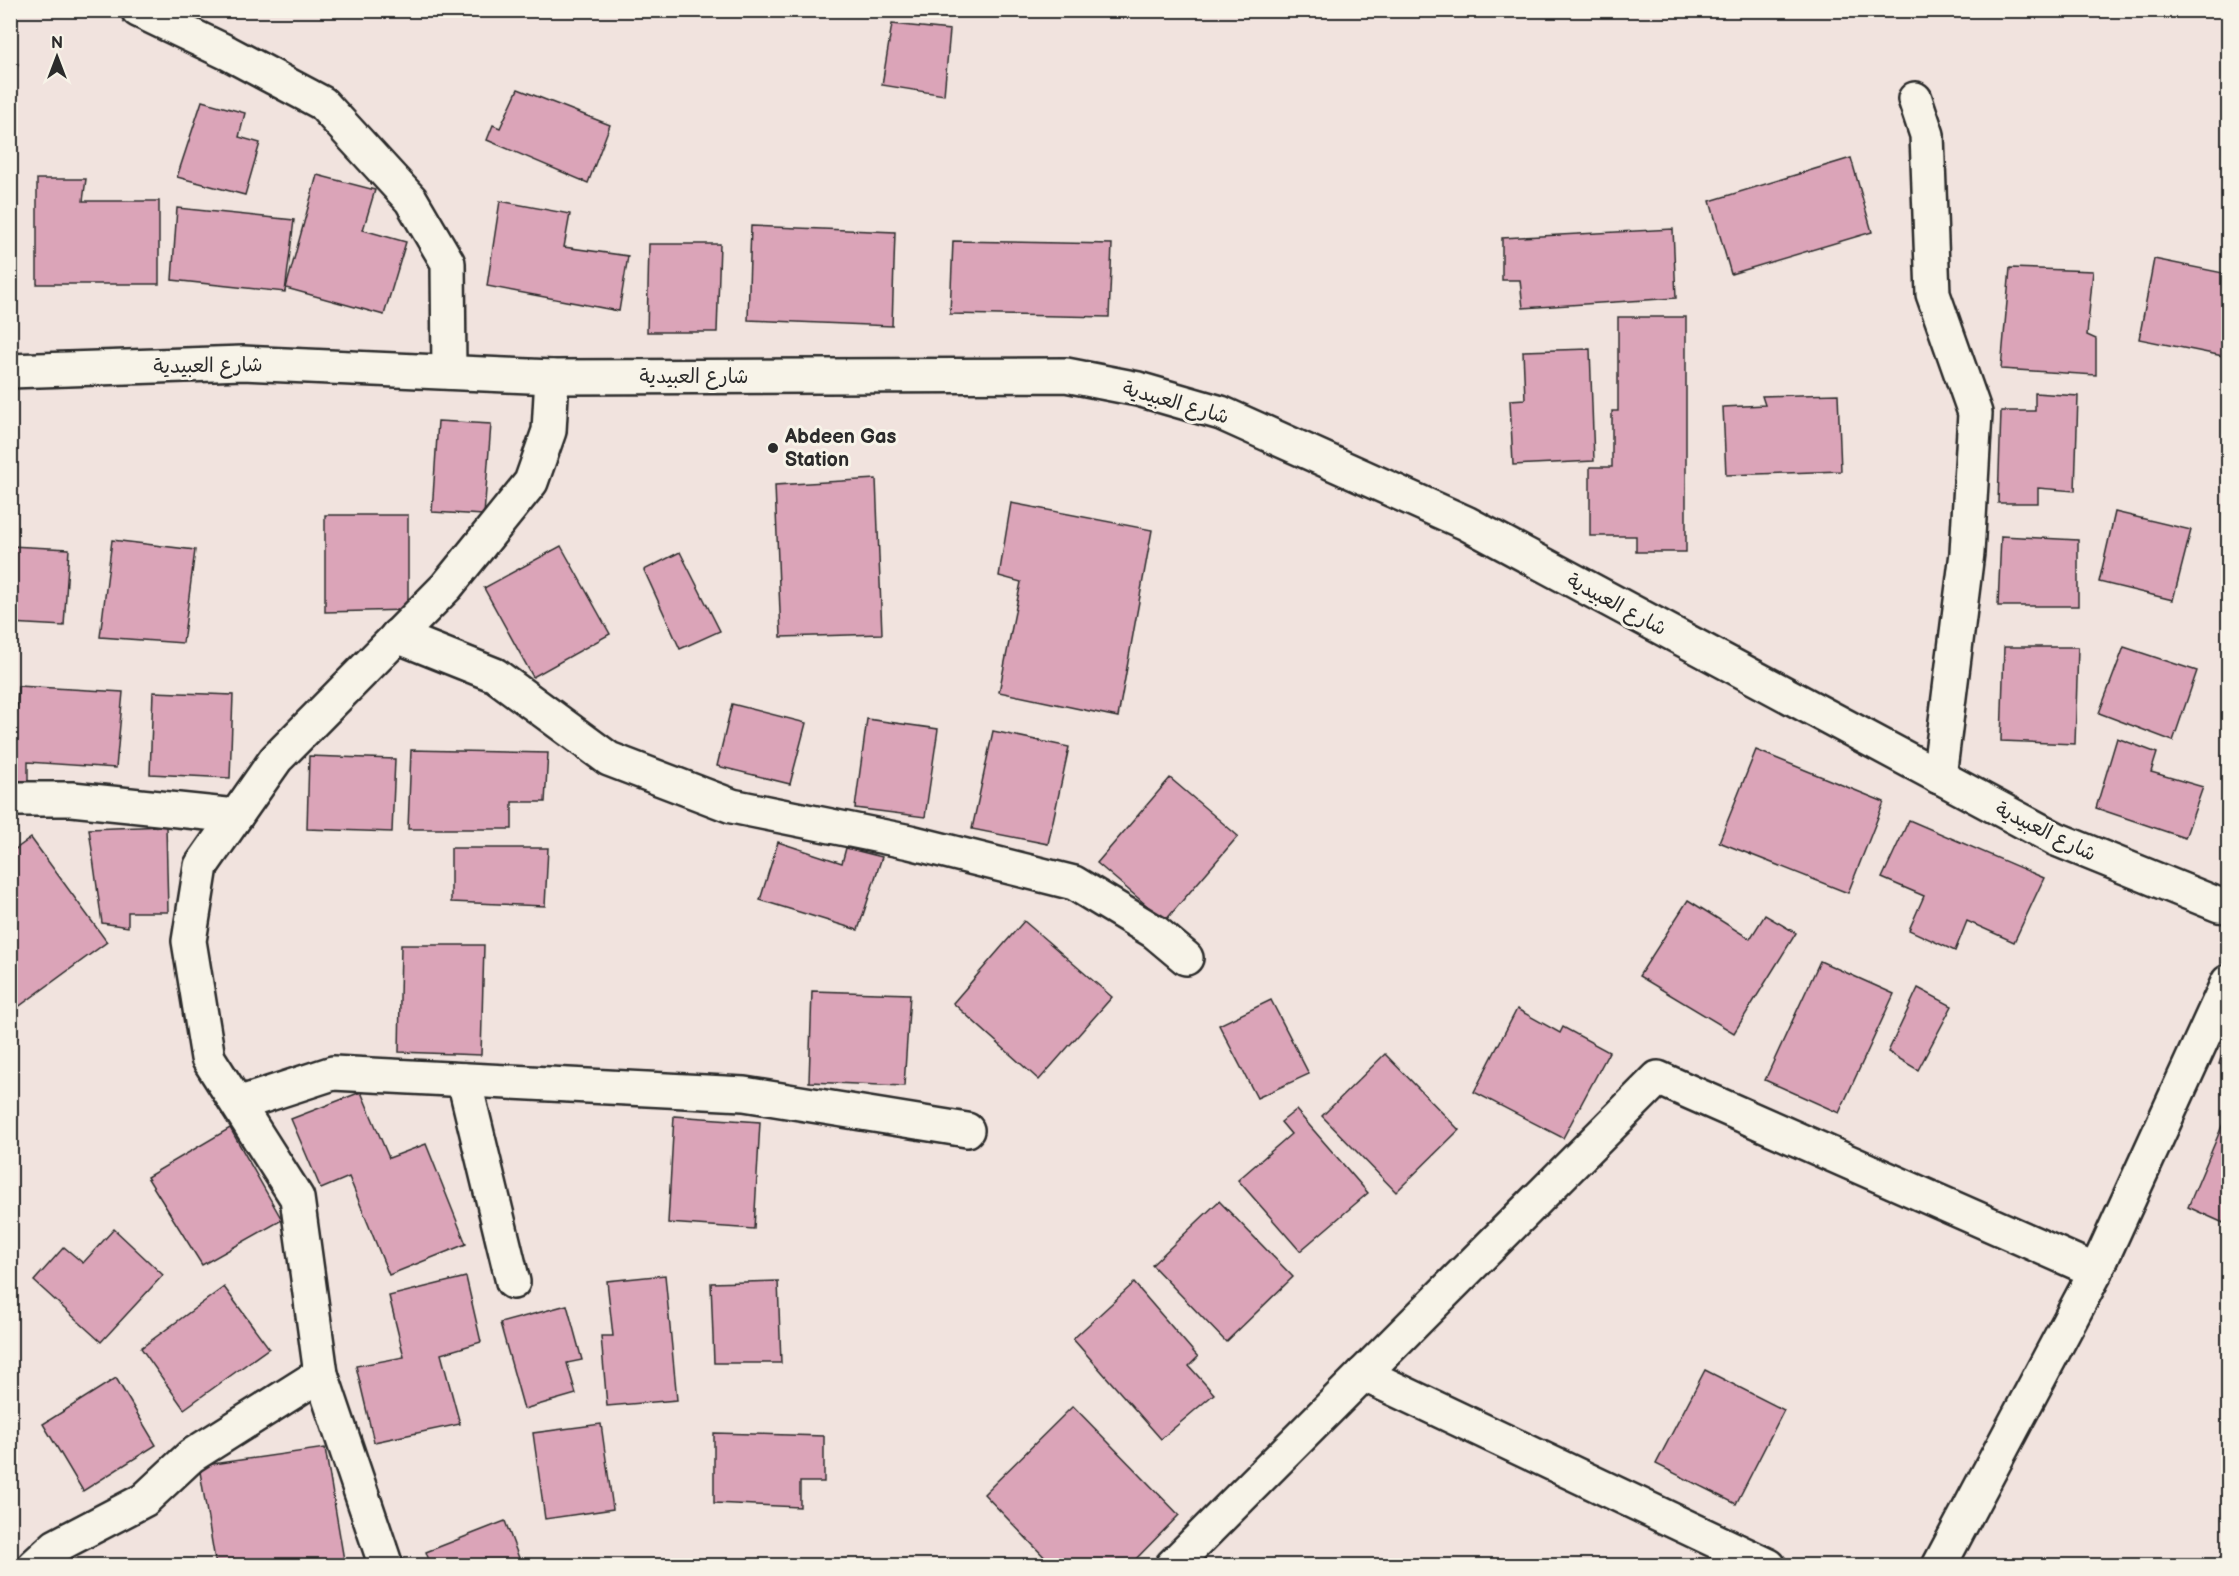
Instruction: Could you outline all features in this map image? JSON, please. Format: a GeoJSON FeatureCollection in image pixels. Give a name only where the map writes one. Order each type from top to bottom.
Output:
{"type":"FeatureCollection","features":[{"type":"Feature","properties":{"kind":"street"},"geometry":{"type":"LineString","coordinates":[[138,10],[228,53],[322,103],[411,200],[448,263],[449,372]]}},
{"type":"Feature","properties":{"kind":"street"},"geometry":{"type":"LineString","coordinates":[[1915,99],[1927,135],[1933,294],[1975,413],[1967,553],[1939,777]]}},
{"type":"Feature","properties":{"kind":"street","name":"شارع العبيدية"},"geometry":{"type":"LineString","coordinates":[[10,371],[243,363],[552,377],[1066,375],[1138,389],[1221,413],[1466,523],[2056,839],[2229,906]]}},
{"type":"Feature","properties":{"kind":"street"},"geometry":{"type":"LineString","coordinates":[[386,1566],[321,1374],[297,1198],[208,1058],[189,941],[201,866],[276,759],[447,586],[531,482],[549,431],[552,377]]}},
{"type":"Feature","properties":{"kind":"street"},"geometry":{"type":"LineString","coordinates":[[398,636],[495,675],[609,759],[732,806],[910,842],[1074,883],[1155,932],[1186,958]]}},
{"type":"Feature","properties":{"kind":"street"},"geometry":{"type":"LineString","coordinates":[[10,799],[72,799],[236,816]]}},
{"type":"Feature","properties":{"kind":"street"},"geometry":{"type":"LineString","coordinates":[[1939,1566],[2096,1271],[2229,982]]}},
{"type":"Feature","properties":{"kind":"street"},"geometry":{"type":"LineString","coordinates":[[238,1104],[333,1073],[744,1094],[967,1130]]}},
{"type":"Feature","properties":{"kind":"street"},"geometry":{"type":"LineString","coordinates":[[1172,1566],[1658,1078],[2096,1271]]}},
{"type":"Feature","properties":{"kind":"street"},"geometry":{"type":"LineString","coordinates":[[464,1080],[513,1282]]}},
{"type":"Feature","properties":{"kind":"street"},"geometry":{"type":"LineString","coordinates":[[34,1566],[56,1546],[144,1500],[191,1456],[321,1374]]}},
{"type":"Feature","properties":{"kind":"street"},"geometry":{"type":"LineString","coordinates":[[1363,1374],[1769,1566]]}},
{"type":"Feature","properties":{"kind":"building"},"geometry":{"type":"Polygon","coordinates":[[[892,24],[950,30],[944,95],[882,85],[892,24]]]}},
{"type":"Feature","properties":{"kind":"building"},"geometry":{"type":"Polygon","coordinates":[[[10,62],[18,64],[10,91],[10,62]]]}},
{"type":"Feature","properties":{"kind":"building"},"geometry":{"type":"Polygon","coordinates":[[[518,89],[610,125],[588,183],[487,140],[493,125],[500,128],[518,89]]]}},
{"type":"Feature","properties":{"kind":"building"},"geometry":{"type":"Polygon","coordinates":[[[202,101],[245,113],[239,137],[260,143],[245,195],[177,177],[202,101]]]}},
{"type":"Feature","properties":{"kind":"building"},"geometry":{"type":"Polygon","coordinates":[[[1851,158],[1872,232],[1731,274],[1710,201],[1851,158]]]}},
{"type":"Feature","properties":{"kind":"building"},"geometry":{"type":"Polygon","coordinates":[[[317,175],[375,190],[363,230],[406,242],[384,315],[286,288],[317,175]]]}},
{"type":"Feature","properties":{"kind":"building"},"geometry":{"type":"Polygon","coordinates":[[[37,179],[86,179],[83,201],[159,201],[159,284],[37,284],[37,179]]]}},
{"type":"Feature","properties":{"kind":"building"},"geometry":{"type":"Polygon","coordinates":[[[500,201],[570,214],[564,247],[628,256],[619,311],[487,286],[500,201]]]}},
{"type":"Feature","properties":{"kind":"building"},"geometry":{"type":"Polygon","coordinates":[[[177,208],[294,220],[285,292],[172,280],[177,208]]]}},
{"type":"Feature","properties":{"kind":"building"},"geometry":{"type":"Polygon","coordinates":[[[751,226],[895,232],[892,326],[748,320],[751,226]]]}},
{"type":"Feature","properties":{"kind":"building"},"geometry":{"type":"Polygon","coordinates":[[[1673,229],[1676,298],[1523,308],[1520,280],[1502,280],[1502,238],[1673,229]]]}},
{"type":"Feature","properties":{"kind":"building"},"geometry":{"type":"Polygon","coordinates":[[[953,241],[1112,244],[1109,317],[950,314],[953,241]]]}},
{"type":"Feature","properties":{"kind":"building"},"geometry":{"type":"Polygon","coordinates":[[[649,244],[720,244],[717,332],[647,332],[649,244]]]}},
{"type":"Feature","properties":{"kind":"building"},"geometry":{"type":"Polygon","coordinates":[[[2154,259],[2228,274],[2228,357],[2139,339],[2154,259]]]}},
{"type":"Feature","properties":{"kind":"building"},"geometry":{"type":"Polygon","coordinates":[[[2010,268],[2093,271],[2087,335],[2096,339],[2096,375],[2001,369],[2010,268]]]}},
{"type":"Feature","properties":{"kind":"building"},"geometry":{"type":"Polygon","coordinates":[[[1618,317],[1686,317],[1686,552],[1636,552],[1636,536],[1590,536],[1590,467],[1612,467],[1612,411],[1618,411],[1618,317]]]}},
{"type":"Feature","properties":{"kind":"building"},"geometry":{"type":"Polygon","coordinates":[[[1590,349],[1594,461],[1513,465],[1510,400],[1525,399],[1523,351],[1590,349]]]}},
{"type":"Feature","properties":{"kind":"building"},"geometry":{"type":"Polygon","coordinates":[[[2035,393],[2078,396],[2075,491],[2038,488],[2038,503],[1998,503],[2001,411],[2035,411],[2035,393]]]}},
{"type":"Feature","properties":{"kind":"building"},"geometry":{"type":"Polygon","coordinates":[[[1838,394],[1841,471],[1726,475],[1723,407],[1765,405],[1762,396],[1838,394]]]}},
{"type":"Feature","properties":{"kind":"building"},"geometry":{"type":"Polygon","coordinates":[[[438,421],[491,424],[484,515],[432,512],[438,421]]]}},
{"type":"Feature","properties":{"kind":"building"},"geometry":{"type":"Polygon","coordinates":[[[876,479],[882,634],[781,637],[775,485],[876,479]]]}},
{"type":"Feature","properties":{"kind":"building"},"geometry":{"type":"Polygon","coordinates":[[[1011,503],[1152,530],[1118,717],[999,692],[1021,582],[999,576],[1011,503]]]}},
{"type":"Feature","properties":{"kind":"building"},"geometry":{"type":"Polygon","coordinates":[[[2115,512],[2191,530],[2173,600],[2099,582],[2115,512]]]}},
{"type":"Feature","properties":{"kind":"building"},"geometry":{"type":"Polygon","coordinates":[[[325,515],[408,515],[408,610],[325,612],[325,515]]]}},
{"type":"Feature","properties":{"kind":"building"},"geometry":{"type":"Polygon","coordinates":[[[2001,536],[2078,540],[2078,606],[1998,606],[2001,536]]]}},
{"type":"Feature","properties":{"kind":"building"},"geometry":{"type":"Polygon","coordinates":[[[112,540],[195,550],[183,643],[100,637],[112,540]]]}},
{"type":"Feature","properties":{"kind":"building"},"geometry":{"type":"Polygon","coordinates":[[[10,546],[69,549],[64,626],[10,623],[10,546]]]}},
{"type":"Feature","properties":{"kind":"building"},"geometry":{"type":"Polygon","coordinates":[[[561,546],[610,634],[533,677],[484,588],[561,546]]]}},
{"type":"Feature","properties":{"kind":"building"},"geometry":{"type":"Polygon","coordinates":[[[680,552],[720,631],[680,649],[644,570],[680,552]]]}},
{"type":"Feature","properties":{"kind":"building"},"geometry":{"type":"Polygon","coordinates":[[[2004,647],[2078,647],[2075,744],[2001,741],[2004,647]]]}},
{"type":"Feature","properties":{"kind":"building"},"geometry":{"type":"Polygon","coordinates":[[[2124,647],[2197,671],[2173,741],[2099,713],[2124,647]]]}},
{"type":"Feature","properties":{"kind":"building"},"geometry":{"type":"Polygon","coordinates":[[[18,686],[123,692],[116,768],[28,762],[28,781],[10,781],[10,746],[15,747],[18,686]]]}},
{"type":"Feature","properties":{"kind":"building"},"geometry":{"type":"Polygon","coordinates":[[[153,692],[233,695],[230,778],[150,774],[153,692]]]}},
{"type":"Feature","properties":{"kind":"building"},"geometry":{"type":"Polygon","coordinates":[[[732,704],[806,723],[790,784],[717,766],[732,704]]]}},
{"type":"Feature","properties":{"kind":"building"},"geometry":{"type":"Polygon","coordinates":[[[867,719],[938,729],[925,817],[855,808],[867,719]]]}},
{"type":"Feature","properties":{"kind":"building"},"geometry":{"type":"Polygon","coordinates":[[[993,731],[1069,747],[1048,844],[972,829],[993,731]]]}},
{"type":"Feature","properties":{"kind":"building"},"geometry":{"type":"Polygon","coordinates":[[[2117,738],[2157,753],[2151,772],[2203,787],[2185,838],[2096,808],[2117,738]]]}},
{"type":"Feature","properties":{"kind":"building"},"geometry":{"type":"Polygon","coordinates":[[[411,750],[548,753],[545,802],[512,802],[512,829],[408,829],[411,750]]]}},
{"type":"Feature","properties":{"kind":"building"},"geometry":{"type":"Polygon","coordinates":[[[1756,750],[1884,802],[1848,893],[1719,842],[1756,750]]]}},
{"type":"Feature","properties":{"kind":"building"},"geometry":{"type":"Polygon","coordinates":[[[309,756],[395,759],[392,832],[307,829],[309,756]]]}},
{"type":"Feature","properties":{"kind":"building"},"geometry":{"type":"Polygon","coordinates":[[[1170,778],[1238,836],[1165,921],[1097,863],[1170,778]]]}},
{"type":"Feature","properties":{"kind":"building"},"geometry":{"type":"Polygon","coordinates":[[[1909,820],[2044,878],[2014,942],[1967,921],[1955,951],[1909,930],[1924,896],[1882,878],[1909,820]]]}},
{"type":"Feature","properties":{"kind":"building"},"geometry":{"type":"Polygon","coordinates":[[[166,826],[168,912],[128,912],[128,927],[102,923],[89,829],[166,826]]]}},
{"type":"Feature","properties":{"kind":"building"},"geometry":{"type":"Polygon","coordinates":[[[31,838],[107,942],[10,1013],[10,853],[31,838]]]}},
{"type":"Feature","properties":{"kind":"building"},"geometry":{"type":"Polygon","coordinates":[[[778,842],[842,863],[846,848],[882,857],[858,930],[760,900],[778,842]]]}},
{"type":"Feature","properties":{"kind":"building"},"geometry":{"type":"Polygon","coordinates":[[[451,848],[548,848],[545,906],[451,902],[451,848]]]}},
{"type":"Feature","properties":{"kind":"building"},"geometry":{"type":"Polygon","coordinates":[[[1688,900],[1750,939],[1765,915],[1796,933],[1734,1033],[1639,976],[1688,900]]]}},
{"type":"Feature","properties":{"kind":"building"},"geometry":{"type":"Polygon","coordinates":[[[1024,921],[1112,997],[1039,1080],[953,1003],[1024,921]]]}},
{"type":"Feature","properties":{"kind":"building"},"geometry":{"type":"Polygon","coordinates":[[[401,945],[484,945],[481,1055],[399,1052],[401,945]]]}},
{"type":"Feature","properties":{"kind":"building"},"geometry":{"type":"Polygon","coordinates":[[[1820,961],[1894,994],[1839,1113],[1765,1080],[1820,961]]]}},
{"type":"Feature","properties":{"kind":"building"},"geometry":{"type":"Polygon","coordinates":[[[1918,988],[1952,1006],[1918,1070],[1888,1052],[1918,988]]]}},
{"type":"Feature","properties":{"kind":"building"},"geometry":{"type":"Polygon","coordinates":[[[812,991],[910,994],[904,1086],[809,1082],[812,991]]]}},
{"type":"Feature","properties":{"kind":"building"},"geometry":{"type":"Polygon","coordinates":[[[1271,1000],[1309,1074],[1257,1098],[1219,1025],[1271,1000]]]}},
{"type":"Feature","properties":{"kind":"building"},"geometry":{"type":"Polygon","coordinates":[[[1517,1009],[1560,1033],[1563,1027],[1609,1052],[1563,1138],[1474,1092],[1517,1009]]]}},
{"type":"Feature","properties":{"kind":"building"},"geometry":{"type":"Polygon","coordinates":[[[10,1029],[18,1037],[10,1044],[10,1029]]]}},
{"type":"Feature","properties":{"kind":"building"},"geometry":{"type":"Polygon","coordinates":[[[2228,1036],[2228,1067],[2219,1064],[2228,1036]]]}},
{"type":"Feature","properties":{"kind":"building"},"geometry":{"type":"Polygon","coordinates":[[[1385,1054],[1459,1130],[1396,1192],[1322,1116],[1385,1054]]]}},
{"type":"Feature","properties":{"kind":"building"},"geometry":{"type":"Polygon","coordinates":[[[361,1092],[389,1158],[426,1144],[466,1244],[389,1275],[349,1177],[321,1189],[291,1119],[361,1092]]]}},
{"type":"Feature","properties":{"kind":"building"},"geometry":{"type":"Polygon","coordinates":[[[1296,1110],[1368,1193],[1300,1251],[1238,1180],[1291,1134],[1281,1122],[1296,1110]]]}},
{"type":"Feature","properties":{"kind":"building"},"geometry":{"type":"Polygon","coordinates":[[[674,1116],[760,1122],[754,1229],[668,1223],[674,1116]]]}},
{"type":"Feature","properties":{"kind":"building"},"geometry":{"type":"Polygon","coordinates":[[[2225,1119],[2228,1120],[2228,1225],[2188,1207],[2225,1119]]]}},
{"type":"Feature","properties":{"kind":"building"},"geometry":{"type":"Polygon","coordinates":[[[230,1128],[282,1220],[202,1265],[147,1177],[230,1128]]]}},
{"type":"Feature","properties":{"kind":"building"},"geometry":{"type":"Polygon","coordinates":[[[1219,1201],[1293,1277],[1226,1342],[1152,1265],[1219,1201]]]}},
{"type":"Feature","properties":{"kind":"building"},"geometry":{"type":"Polygon","coordinates":[[[114,1229],[163,1275],[101,1342],[34,1281],[64,1247],[83,1263],[114,1229]]]}},
{"type":"Feature","properties":{"kind":"building"},"geometry":{"type":"Polygon","coordinates":[[[665,1275],[677,1400],[607,1406],[601,1336],[613,1336],[607,1281],[665,1275]]]}},
{"type":"Feature","properties":{"kind":"building"},"geometry":{"type":"Polygon","coordinates":[[[466,1277],[481,1342],[441,1354],[460,1424],[374,1442],[356,1366],[404,1357],[389,1296],[466,1277]]]}},
{"type":"Feature","properties":{"kind":"building"},"geometry":{"type":"Polygon","coordinates":[[[778,1281],[781,1363],[714,1363],[711,1283],[778,1281]]]}},
{"type":"Feature","properties":{"kind":"building"},"geometry":{"type":"Polygon","coordinates":[[[1134,1283],[1198,1357],[1189,1366],[1214,1394],[1161,1439],[1073,1339],[1134,1283]]]}},
{"type":"Feature","properties":{"kind":"building"},"geometry":{"type":"Polygon","coordinates":[[[224,1287],[269,1348],[184,1409],[141,1348],[224,1287]]]}},
{"type":"Feature","properties":{"kind":"building"},"geometry":{"type":"Polygon","coordinates":[[[567,1305],[582,1360],[567,1363],[576,1394],[524,1409],[500,1323],[567,1305]]]}},
{"type":"Feature","properties":{"kind":"building"},"geometry":{"type":"Polygon","coordinates":[[[1705,1370],[1784,1410],[1736,1504],[1656,1464],[1705,1370]]]}},
{"type":"Feature","properties":{"kind":"building"},"geometry":{"type":"Polygon","coordinates":[[[116,1378],[156,1445],[83,1491],[43,1424],[116,1378]]]}},
{"type":"Feature","properties":{"kind":"building"},"geometry":{"type":"Polygon","coordinates":[[[1073,1406],[1179,1515],[1129,1566],[1053,1566],[984,1494],[1073,1406]]]}},
{"type":"Feature","properties":{"kind":"building"},"geometry":{"type":"Polygon","coordinates":[[[601,1424],[613,1509],[545,1519],[533,1433],[601,1424]]]}},
{"type":"Feature","properties":{"kind":"building"},"geometry":{"type":"Polygon","coordinates":[[[714,1433],[824,1436],[824,1482],[800,1482],[800,1507],[714,1503],[714,1433]]]}},
{"type":"Feature","properties":{"kind":"building"},"geometry":{"type":"Polygon","coordinates":[[[325,1448],[345,1566],[216,1566],[199,1466],[325,1448]]]}},
{"type":"Feature","properties":{"kind":"building"},"geometry":{"type":"Polygon","coordinates":[[[505,1521],[522,1566],[431,1566],[426,1552],[505,1521]]]}},
{"type":"Feature","properties":{"kind":"place","name":"Abdeen Gas Station"},"geometry":{"type":"Point","coordinates":[773,448]}}]}
